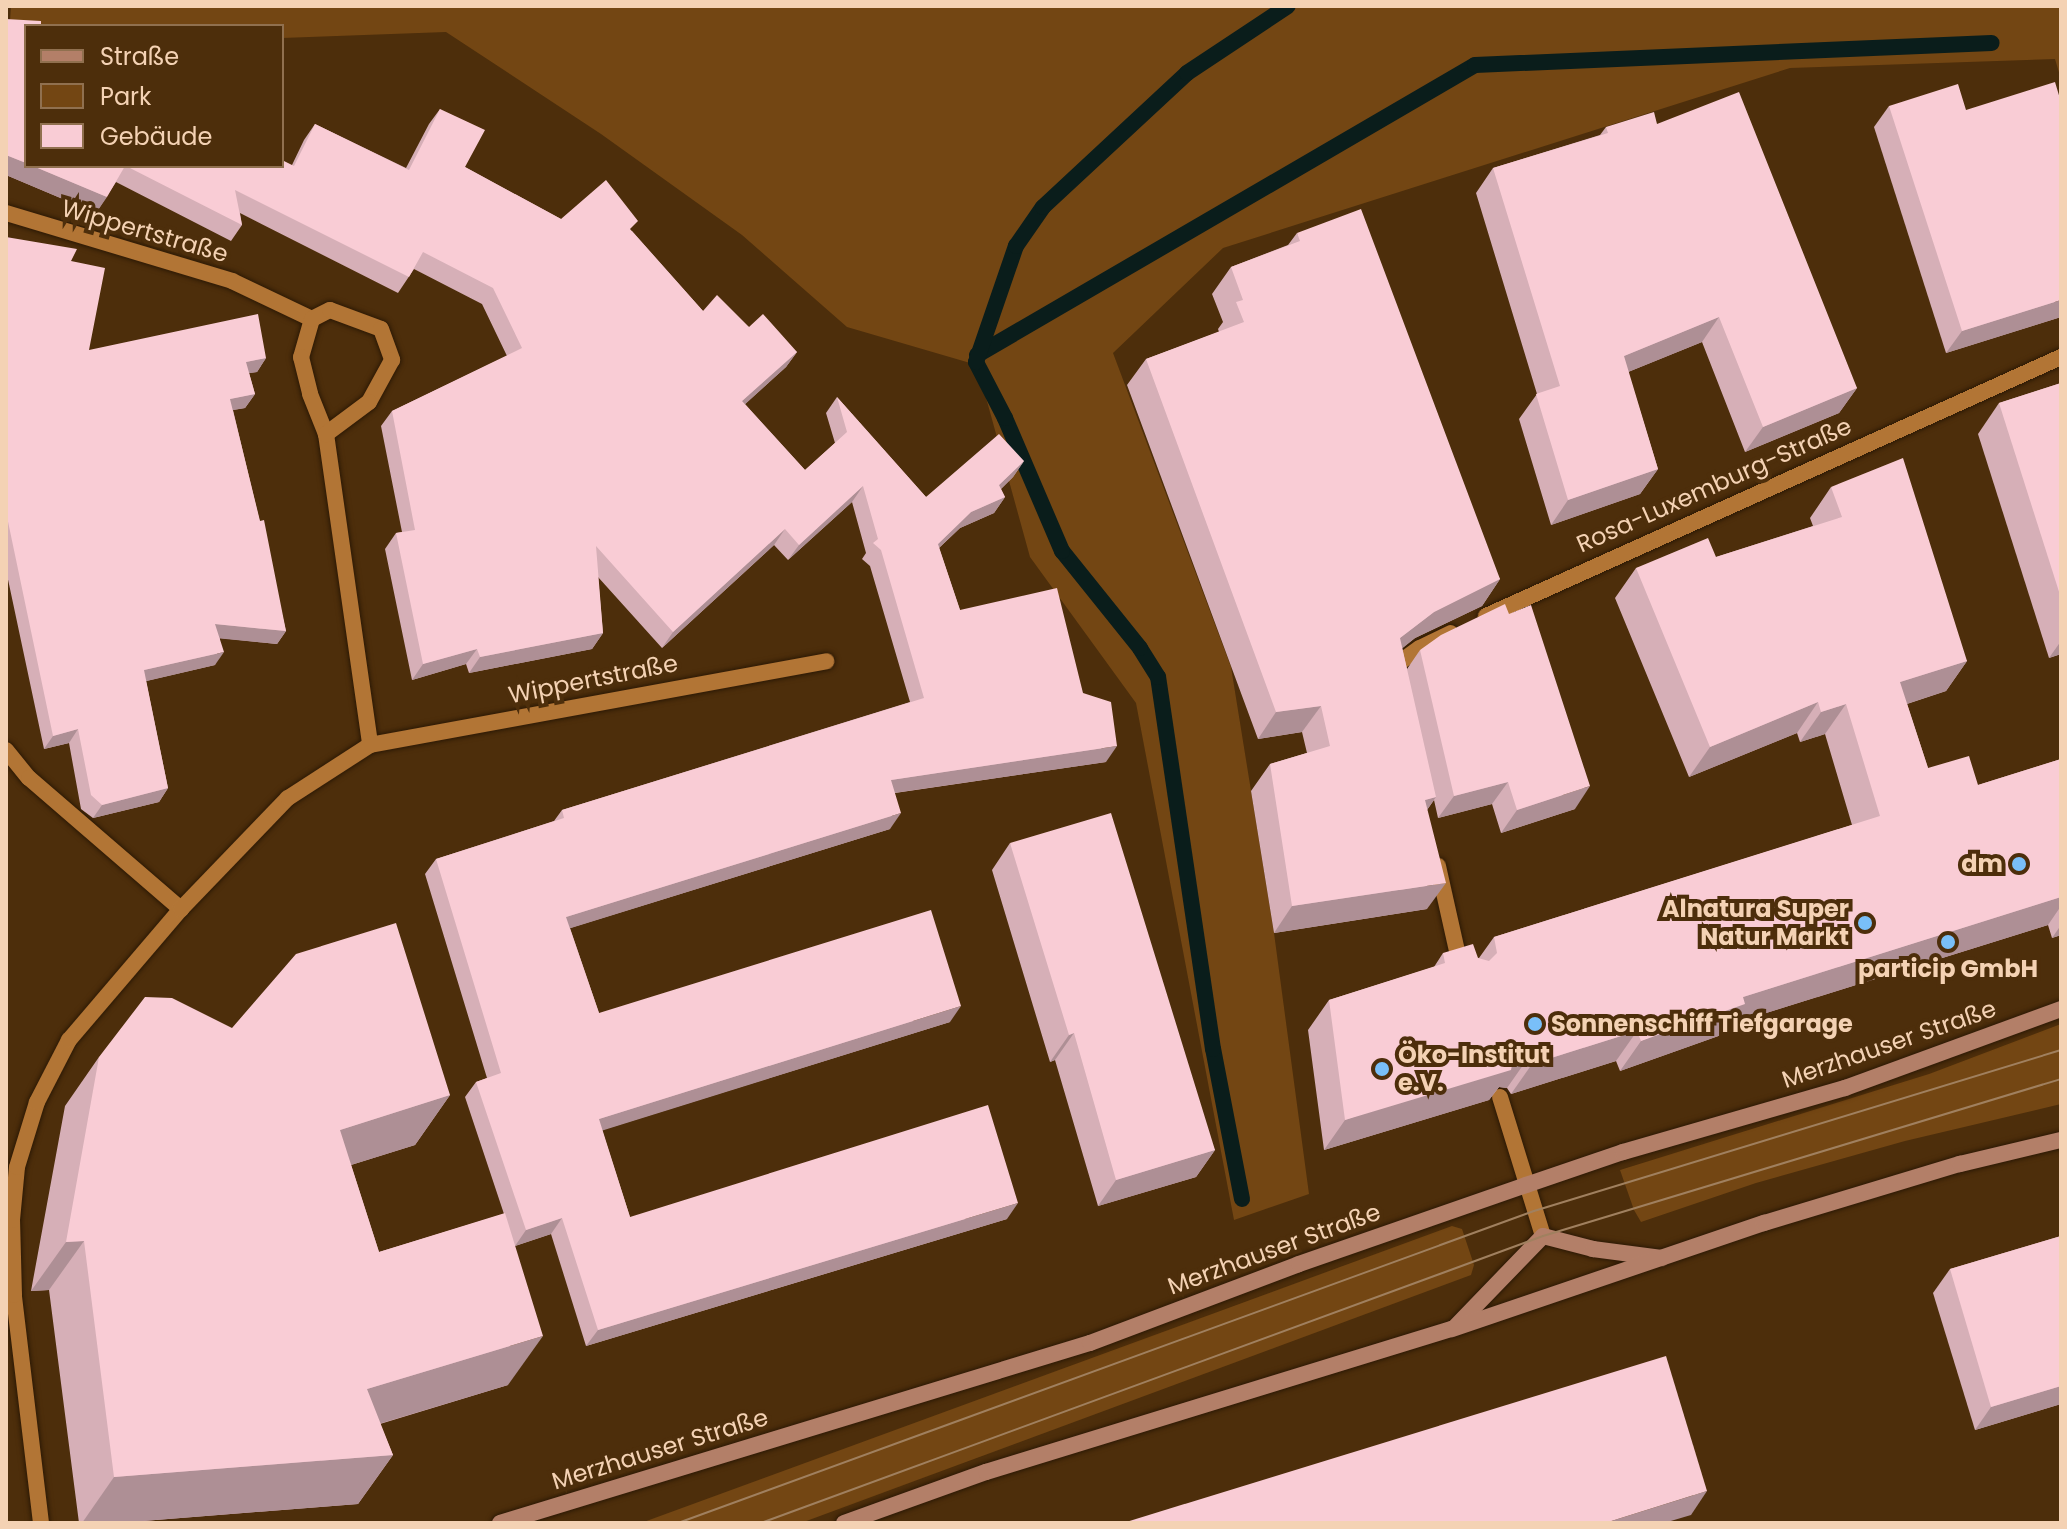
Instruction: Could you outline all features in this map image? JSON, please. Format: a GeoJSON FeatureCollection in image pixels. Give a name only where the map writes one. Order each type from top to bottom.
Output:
{"type":"FeatureCollection","features":[{"type":"Feature","properties":{"kind":"main road","name":"Merzhauser Straße"},"geometry":{"type":"LineString","coordinates":[[500,1523],[1090,1343],[1299,1264],[1526,1185],[1623,1152],[1845,1088],[2061,1009]]}},
{"type":"Feature","properties":{"kind":"main road"},"geometry":{"type":"LineString","coordinates":[[844,1523],[986,1472],[1452,1329],[1764,1223],[1960,1164],[2061,1140]]}},
{"type":"Feature","properties":{"kind":"main road"},"geometry":{"type":"LineString","coordinates":[[1452,1329],[1500,1285],[1543,1236],[1593,1249],[1664,1258]]}},
{"type":"Feature","properties":{"kind":"street","name":"Wippertstraße"},"geometry":{"type":"LineString","coordinates":[[6,213],[232,281],[312,319],[330,310],[381,329],[392,360],[369,402],[326,434]]}},
{"type":"Feature","properties":{"kind":"street"},"geometry":{"type":"LineString","coordinates":[[312,319],[301,357],[310,394],[326,434],[370,745]]}},
{"type":"Feature","properties":{"kind":"street","name":"Rosa-Luxemburg-Straße"},"geometry":{"type":"LineString","coordinates":[[1394,676],[1420,648],[1470,624],[2061,357]]}},
{"type":"Feature","properties":{"kind":"street","name":"Wippertstraße"},"geometry":{"type":"LineString","coordinates":[[41,1523],[14,1295],[12,1220],[17,1167],[37,1102],[69,1040],[181,909],[288,798],[370,745],[826,661]]}},
{"type":"Feature","properties":{"kind":"street"},"geometry":{"type":"LineString","coordinates":[[6,750],[29,778],[181,909]]}},
{"type":"Feature","properties":{"kind":"street"},"geometry":{"type":"LineString","coordinates":[[1434,849],[1465,981]]}},
{"type":"Feature","properties":{"kind":"street"},"geometry":{"type":"LineString","coordinates":[[1500,1097],[1543,1236]]}},
{"type":"Feature","properties":{"kind":"green space"},"geometry":{"type":"Polygon","coordinates":[[[11,6],[2061,6],[2061,79],[2055,59],[1790,68],[1223,248],[1113,353],[1231,667],[1274,933],[1309,1194],[1234,1220],[1136,703],[1030,557],[977,365],[847,327],[742,235],[601,134],[446,32],[284,38],[284,24],[24,24],[24,27],[9,36],[11,6]]]}},
{"type":"Feature","properties":{"kind":"green space"},"geometry":{"type":"Polygon","coordinates":[[[2061,1024],[2061,1104],[1905,1141],[1756,1183],[1641,1222],[1634,1210],[1620,1170],[1929,1074],[2061,1024]]]}},
{"type":"Feature","properties":{"kind":"green space"},"geometry":{"type":"Polygon","coordinates":[[[1452,1226],[1462,1229],[1474,1265],[1471,1275],[801,1523],[641,1523],[1452,1226]]]}},
{"type":"Feature","properties":{"kind":"building"},"geometry":{"type":"Polygon","coordinates":[[[6,19],[41,21],[41,24],[24,24],[24,162],[6,155],[6,19]]]}},
{"type":"Feature","properties":{"kind":"building"},"geometry":{"type":"Polygon","coordinates":[[[2055,82],[2061,102],[2061,300],[1962,331],[1889,106],[1958,84],[1966,110],[2055,82]]]}},
{"type":"Feature","properties":{"kind":"building"},"geometry":{"type":"Polygon","coordinates":[[[1739,92],[1857,388],[1763,427],[1719,317],[1624,356],[1658,469],[1568,500],[1536,394],[1560,386],[1493,168],[1608,133],[1606,127],[1654,112],[1657,124],[1739,92]]]}},
{"type":"Feature","properties":{"kind":"building"},"geometry":{"type":"Polygon","coordinates":[[[440,109],[485,130],[465,167],[561,219],[606,180],[638,221],[630,229],[703,311],[717,295],[749,327],[763,314],[797,352],[742,401],[805,470],[847,432],[837,397],[926,497],[999,434],[1024,461],[999,485],[1005,497],[971,512],[938,544],[960,610],[1057,588],[1083,693],[1111,702],[1117,746],[891,780],[901,813],[566,917],[599,1013],[931,910],[961,1006],[599,1119],[630,1217],[988,1105],[1018,1203],[598,1330],[562,1218],[526,1230],[476,1082],[501,1073],[436,859],[564,818],[562,810],[924,698],[881,550],[873,543],[878,539],[863,486],[799,545],[785,529],[673,632],[596,546],[603,633],[480,657],[477,649],[423,664],[396,533],[415,530],[392,411],[522,348],[493,288],[423,252],[409,277],[235,190],[242,225],[130,168],[284,168],[284,161],[294,166],[315,124],[409,170],[440,109]]]}},
{"type":"Feature","properties":{"kind":"building"},"geometry":{"type":"Polygon","coordinates":[[[38,168],[124,168],[107,197],[38,168]]]}},
{"type":"Feature","properties":{"kind":"building"},"geometry":{"type":"Polygon","coordinates":[[[1361,209],[1500,579],[1434,612],[1400,638],[1436,797],[1425,800],[1446,883],[1292,906],[1270,764],[1330,746],[1321,706],[1276,712],[1146,359],[1244,322],[1236,302],[1243,300],[1231,267],[1300,241],[1297,233],[1361,209]]]}},
{"type":"Feature","properties":{"kind":"building"},"geometry":{"type":"Polygon","coordinates":[[[6,237],[77,249],[71,261],[105,268],[89,350],[258,314],[266,358],[246,362],[255,394],[230,399],[260,521],[264,520],[286,631],[215,624],[224,652],[144,670],[168,788],[102,805],[91,795],[78,729],[53,736],[6,512],[6,237]]]}},
{"type":"Feature","properties":{"kind":"building"},"geometry":{"type":"Polygon","coordinates":[[[2061,383],[2061,598],[1999,403],[2061,383]]]}},
{"type":"Feature","properties":{"kind":"building"},"geometry":{"type":"Polygon","coordinates":[[[1903,458],[1967,661],[1900,682],[1928,768],[1969,756],[1978,785],[2061,759],[2061,897],[1743,997],[1745,1004],[1641,1041],[1637,1031],[1532,1064],[1528,1058],[1519,1056],[1513,1060],[1511,1070],[1345,1120],[1329,1000],[1445,963],[1443,953],[1473,944],[1478,958],[1489,961],[1497,953],[1494,937],[1880,816],[1846,704],[1821,712],[1818,702],[1710,747],[1636,568],[1708,538],[1716,557],[1842,517],[1831,487],[1903,458]]]}},
{"type":"Feature","properties":{"kind":"building"},"geometry":{"type":"Polygon","coordinates":[[[1505,604],[1509,614],[1531,605],[1590,786],[1517,810],[1508,782],[1454,796],[1420,650],[1441,635],[1505,604]]]}},
{"type":"Feature","properties":{"kind":"building"},"geometry":{"type":"Polygon","coordinates":[[[1111,813],[1215,1150],[1116,1180],[1074,1033],[1069,1035],[1010,843],[1111,813]]]}},
{"type":"Feature","properties":{"kind":"building"},"geometry":{"type":"Polygon","coordinates":[[[396,923],[450,1095],[340,1130],[379,1252],[505,1213],[543,1336],[367,1389],[393,1455],[114,1477],[84,1241],[66,1242],[99,1057],[145,997],[172,998],[232,1028],[296,954],[396,923]]]}},
{"type":"Feature","properties":{"kind":"building"},"geometry":{"type":"Polygon","coordinates":[[[2061,1236],[2061,1386],[1991,1407],[1950,1269],[2061,1236]]]}},
{"type":"Feature","properties":{"kind":"building"},"geometry":{"type":"Polygon","coordinates":[[[1666,1356],[1707,1491],[1605,1523],[1123,1523],[1666,1356]]]}},
{"type":"Feature","properties":{"kind":"waterway"},"geometry":{"type":"LineString","coordinates":[[1242,1199],[1213,1049],[1158,677],[1140,648],[1062,551],[1005,418],[976,362],[1016,246],[1043,207],[1187,73],[1288,6]]}},
{"type":"Feature","properties":{"kind":"waterway"},"geometry":{"type":"LineString","coordinates":[[977,355],[1475,65],[1992,43]]}},
{"type":"Feature","properties":{"kind":"tram line"},"geometry":{"type":"LineString","coordinates":[[678,1523],[1534,1211],[2061,1050]]}},
{"type":"Feature","properties":{"kind":"tram line"},"geometry":{"type":"LineString","coordinates":[[761,1523],[1543,1236],[2061,1079]]}},
{"type":"Feature","properties":{"kind":"place","name":"dm"},"geometry":{"type":"Point","coordinates":[2019,864]}},
{"type":"Feature","properties":{"kind":"place","name":"Alnatura Super Natur Markt"},"geometry":{"type":"Point","coordinates":[1865,923]}},
{"type":"Feature","properties":{"kind":"place","name":"particip GmbH"},"geometry":{"type":"Point","coordinates":[1948,942]}},
{"type":"Feature","properties":{"kind":"place","name":"Sonnenschiff Tiefgarage"},"geometry":{"type":"Point","coordinates":[1535,1024]}},
{"type":"Feature","properties":{"kind":"place","name":"Öko-Institut e.V."},"geometry":{"type":"Point","coordinates":[1382,1069]}}]}
